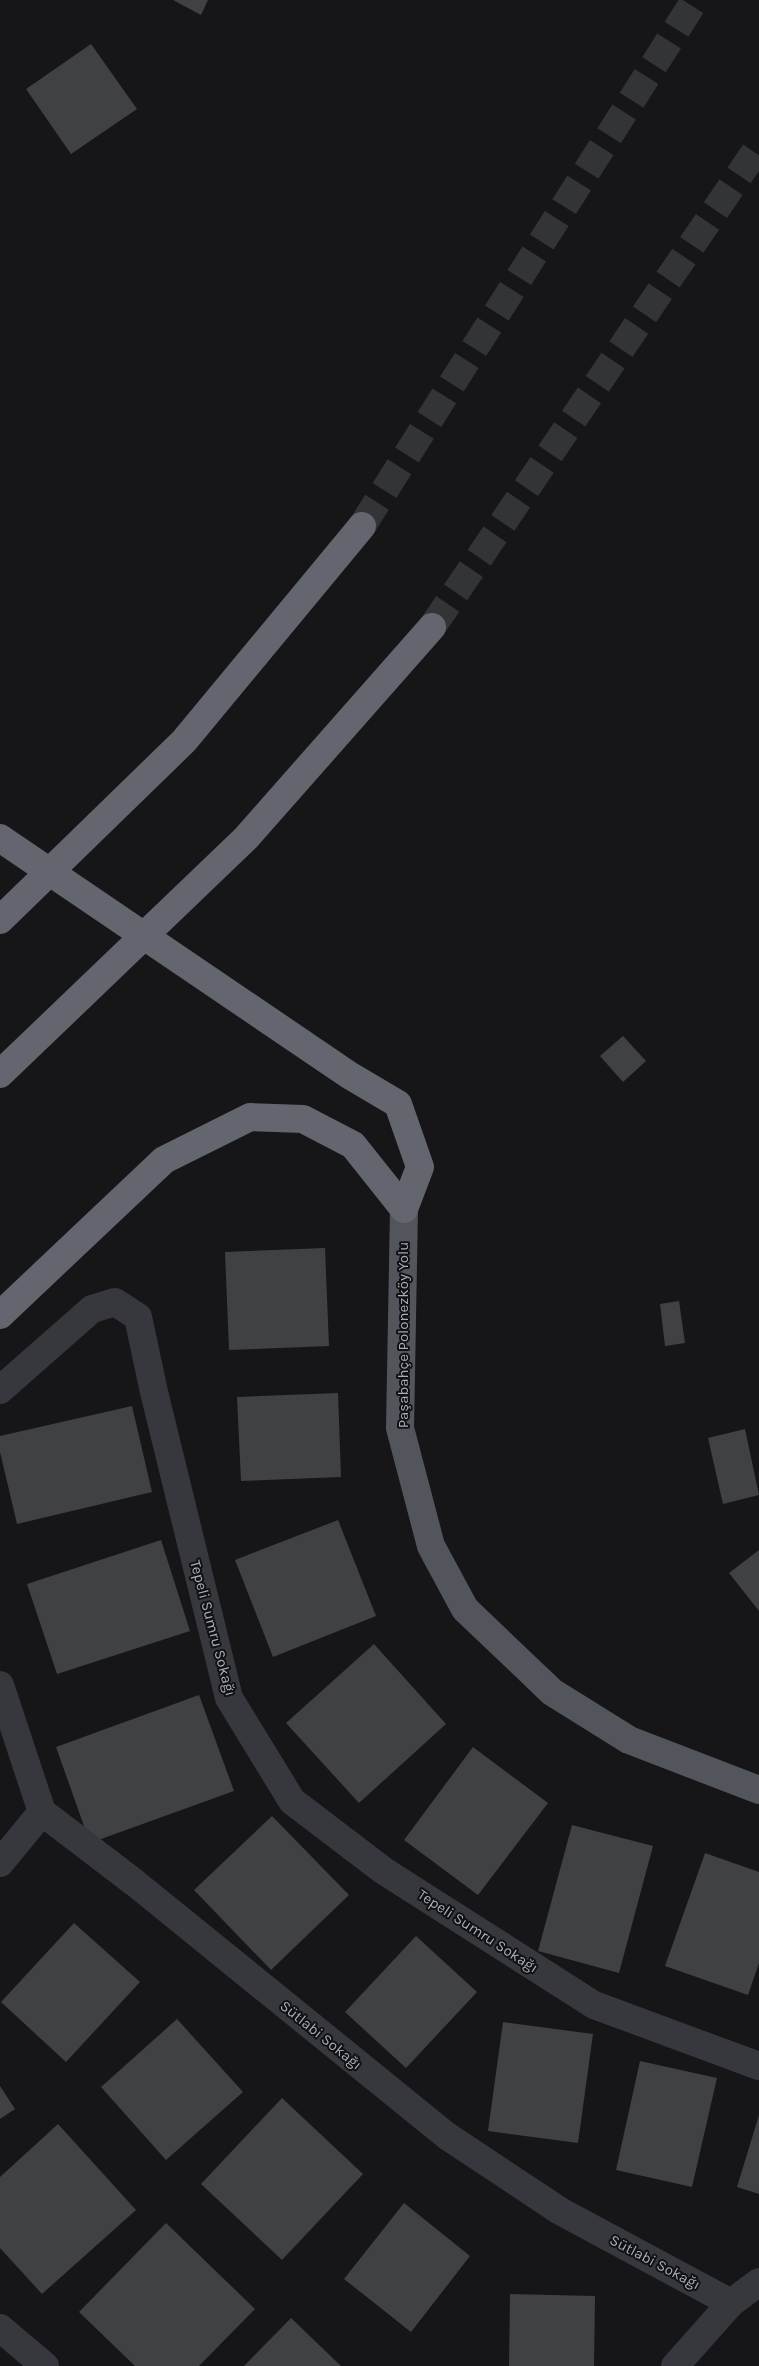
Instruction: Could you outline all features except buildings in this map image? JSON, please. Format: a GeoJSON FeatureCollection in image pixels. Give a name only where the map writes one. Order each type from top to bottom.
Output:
{"type":"FeatureCollection","features":[{"type":"Feature","properties":{"kind":"highway"},"geometry":{"type":"LineString","coordinates":[[0,920],[184,741],[362,526]]}},
{"type":"Feature","properties":{"kind":"highway"},"geometry":{"type":"LineString","coordinates":[[0,1074],[246,838],[432,627]]}},
{"type":"Feature","properties":{"kind":"highway"},"geometry":{"type":"LineString","coordinates":[[0,838],[349,1075],[398,1104],[420,1167],[404,1208],[353,1145],[303,1119],[250,1117],[164,1160],[0,1315]]}},
{"type":"Feature","properties":{"kind":"main road","name":"Paşabahçe Polonezköy Yolu"},"geometry":{"type":"LineString","coordinates":[[404,1208],[400,1428],[431,1546],[465,1609],[552,1692],[629,1740],[759,1790]]}},
{"type":"Feature","properties":{"kind":"street","name":"Tepeli Sumru Sokağı"},"geometry":{"type":"LineString","coordinates":[[0,1390],[92,1309],[115,1302],[138,1318],[156,1402],[229,1698],[292,1801],[384,1871],[594,2005],[759,2066]]}},
{"type":"Feature","properties":{"kind":"street"},"geometry":{"type":"LineString","coordinates":[[0,1685],[42,1812],[0,1863]]}},
{"type":"Feature","properties":{"kind":"street","name":"Sütlabi Sokağı"},"geometry":{"type":"LineString","coordinates":[[42,1812],[135,1883],[447,2136],[560,2210],[731,2303]]}},
{"type":"Feature","properties":{"kind":"street"},"geometry":{"type":"LineString","coordinates":[[675,2366],[731,2303],[759,2282]]}},
{"type":"Feature","properties":{"kind":"street"},"geometry":{"type":"LineString","coordinates":[[0,2328],[45,2366]]}},
{"type":"Feature","properties":{"kind":"tunnel"},"geometry":{"type":"LineString","coordinates":[[362,526],[695,0]]}},
{"type":"Feature","properties":{"kind":"tunnel"},"geometry":{"type":"LineString","coordinates":[[432,627],[759,146]]}}]}
